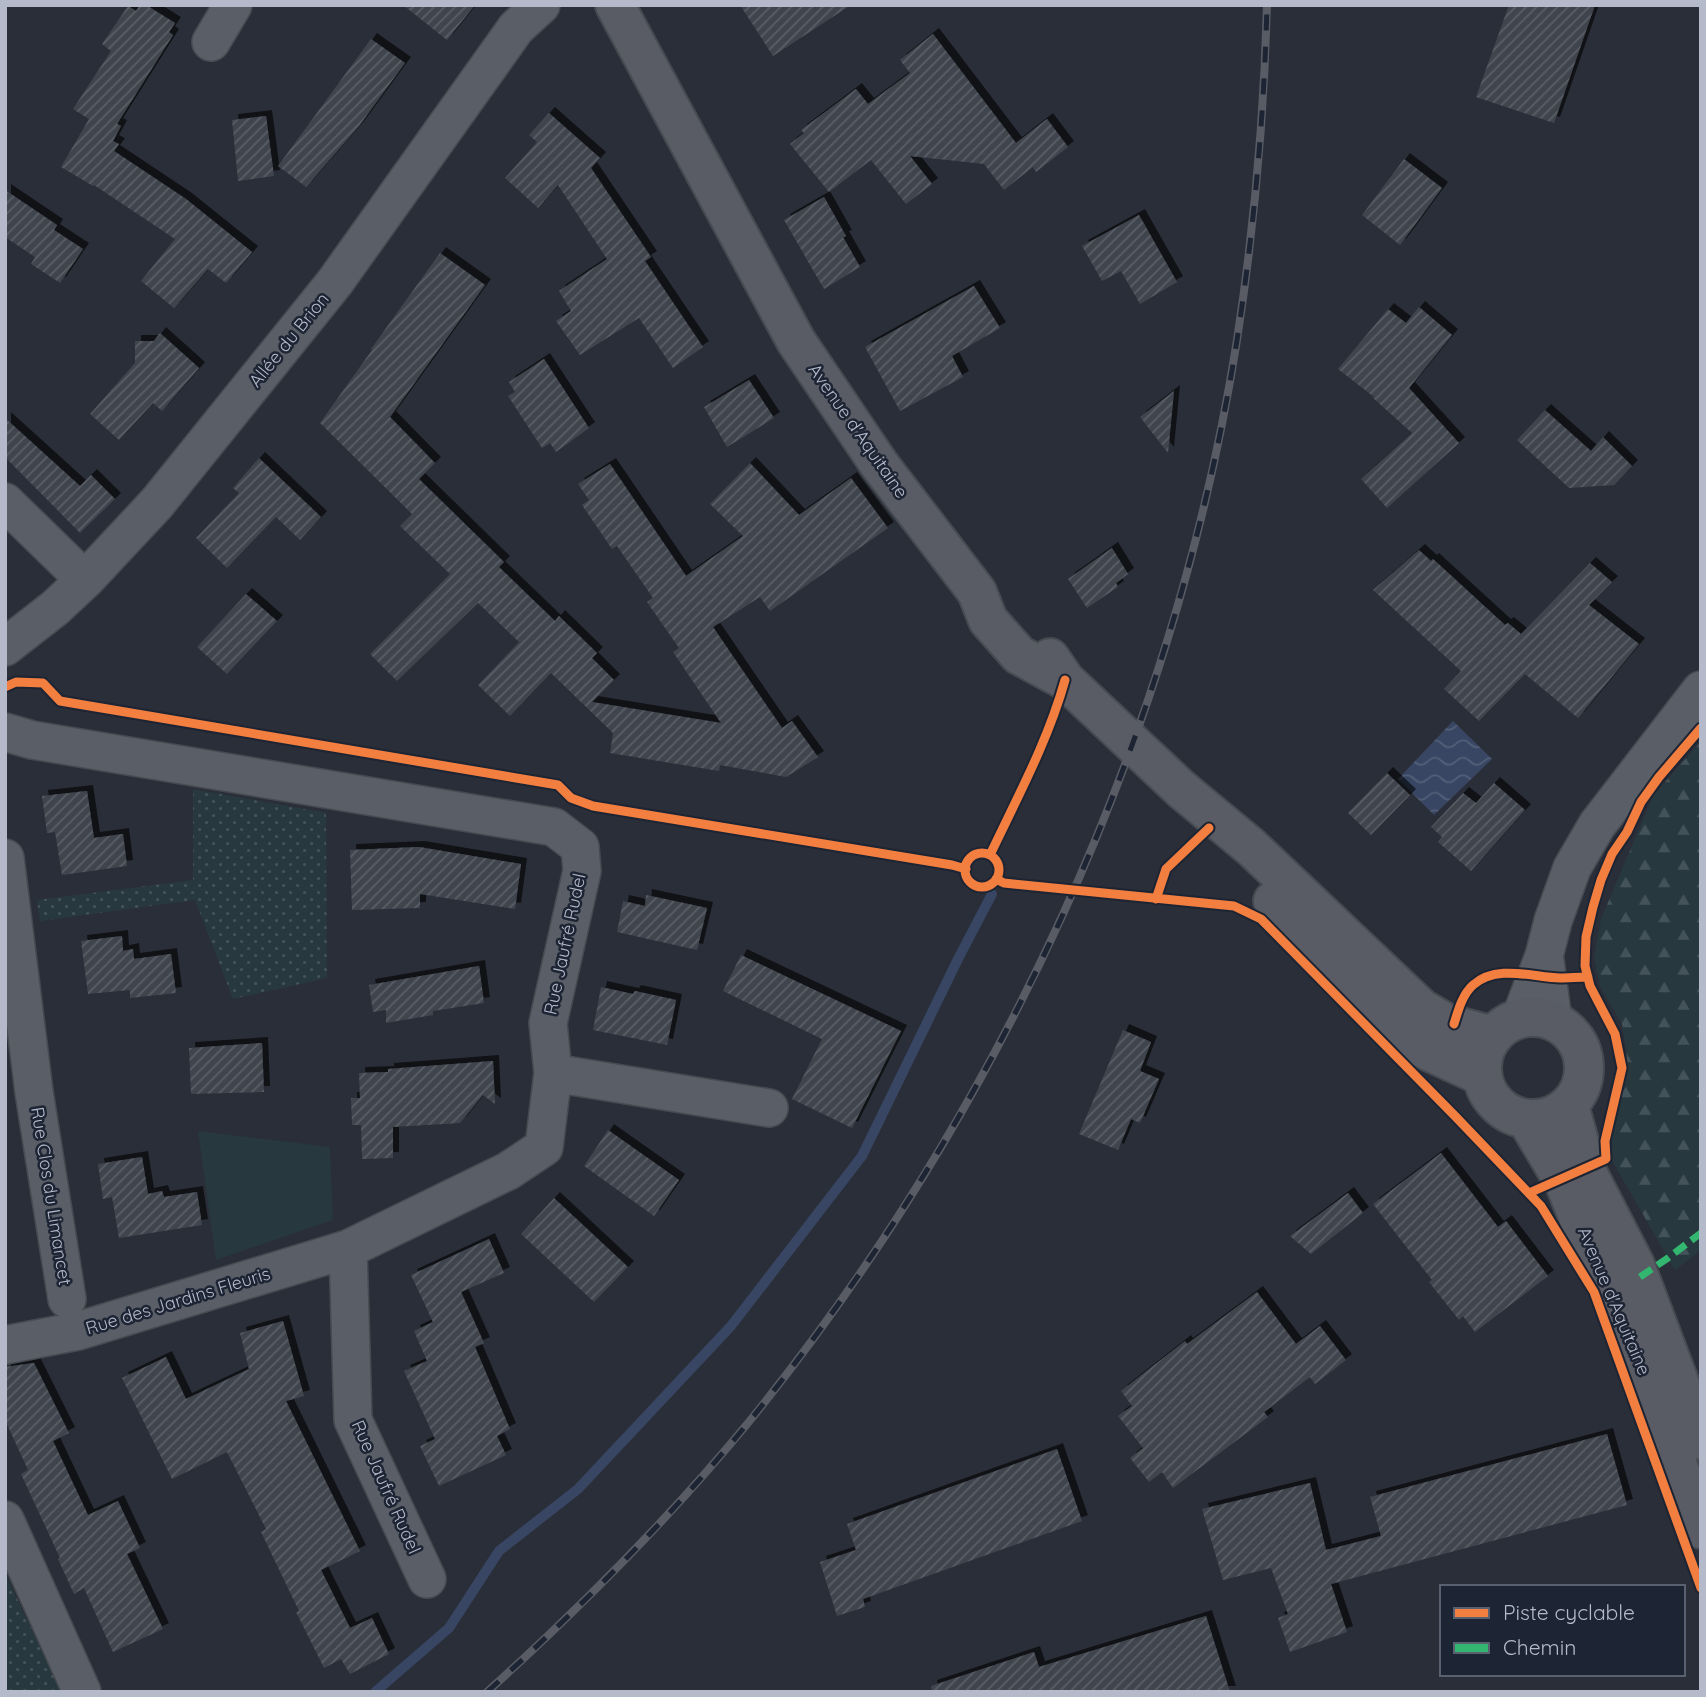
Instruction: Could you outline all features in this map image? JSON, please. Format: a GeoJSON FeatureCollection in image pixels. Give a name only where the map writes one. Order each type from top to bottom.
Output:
{"type":"FeatureCollection","features":[{"type":"Feature","properties":{"kind":"street"},"geometry":{"type":"LineString","coordinates":[[211,41],[233,5]]}},
{"type":"Feature","properties":{"kind":"street","name":"Allée du Brion"},"geometry":{"type":"LineString","coordinates":[[5,647],[55,608],[85,580],[158,503],[335,282],[516,28],[541,5]]}},
{"type":"Feature","properties":{"kind":"street","name":"Avenue d'Aquitaine"},"geometry":{"type":"LineString","coordinates":[[596,5],[705,202],[752,261]]}},
{"type":"Feature","properties":{"kind":"street","name":"Avenue d'Aquitaine"},"geometry":{"type":"LineString","coordinates":[[615,5],[796,341],[879,464],[977,592],[988,620],[1019,655],[1065,680],[1181,789],[1251,848],[1422,1009],[1446,1023],[1522,1025]]}},
{"type":"Feature","properties":{"kind":"street"},"geometry":{"type":"LineString","coordinates":[[5,502],[85,580]]}},
{"type":"Feature","properties":{"kind":"street"},"geometry":{"type":"LineString","coordinates":[[1522,1025],[1567,1030],[1578,1043],[1584,1059],[1584,1076],[1579,1092],[1569,1105],[1557,1114],[1542,1119],[1512,1115],[1489,1095],[1482,1076],[1485,1050],[1522,1025],[1572,868],[1597,825],[1701,690]]}},
{"type":"Feature","properties":{"kind":"street","name":"Rue Jaufré Rudel"},"geometry":{"type":"LineString","coordinates":[[5,732],[32,740],[554,827],[580,848],[582,871],[548,1023],[553,1073],[544,1147],[508,1171],[348,1249],[353,1420],[427,1579]]}},
{"type":"Feature","properties":{"kind":"street","name":"Avenue d'Aquitaine"},"geometry":{"type":"LineString","coordinates":[[1181,789],[1235,862],[1411,1043],[1482,1076]]}},
{"type":"Feature","properties":{"kind":"street","name":"Rue Clos du Limancet"},"geometry":{"type":"LineString","coordinates":[[5,858],[34,1092],[67,1299]]}},
{"type":"Feature","properties":{"kind":"street"},"geometry":{"type":"LineString","coordinates":[[553,1073],[769,1108]]}},
{"type":"Feature","properties":{"kind":"street","name":"Avenue d'Aquitaine"},"geometry":{"type":"LineString","coordinates":[[1569,1105],[1588,1174],[1635,1265],[1701,1440]]}},
{"type":"Feature","properties":{"kind":"street","name":"Avenue d'Aquitaine"},"geometry":{"type":"LineString","coordinates":[[1527,1119],[1565,1184],[1592,1252],[1621,1309],[1701,1529]]}},
{"type":"Feature","properties":{"kind":"street","name":"Rue des Jardins Fleuris"},"geometry":{"type":"LineString","coordinates":[[5,1345],[78,1331],[348,1249]]}},
{"type":"Feature","properties":{"kind":"street"},"geometry":{"type":"LineString","coordinates":[[5,1520],[82,1692]]}},
{"type":"Feature","properties":{"kind":"green space"},"geometry":{"type":"Polygon","coordinates":[[[1701,741],[1701,1250],[1675,1270],[1611,1159],[1612,1129],[1627,1057],[1622,1024],[1600,986],[1594,958],[1601,919],[1653,796],[1701,741]]]}},
{"type":"Feature","properties":{"kind":"green space"},"geometry":{"type":"Polygon","coordinates":[[[193,789],[326,813],[327,978],[233,999],[195,900],[40,921],[37,900],[193,880],[193,789]]]}},
{"type":"Feature","properties":{"kind":"green space"},"geometry":{"type":"Polygon","coordinates":[[[198,1131],[330,1147],[333,1220],[216,1260],[198,1131]]]}},
{"type":"Feature","properties":{"kind":"green space"},"geometry":{"type":"Polygon","coordinates":[[[5,1573],[61,1692],[5,1692],[5,1573]]]}},
{"type":"Feature","properties":{"kind":"water"},"geometry":{"type":"Polygon","coordinates":[[[1453,721],[1492,759],[1434,815],[1398,779],[1453,721]]]}},
{"type":"Feature","properties":{"kind":"building"},"geometry":{"type":"Polygon","coordinates":[[[140,5],[146,5],[175,23],[169,32],[173,35],[117,124],[121,126],[113,141],[119,144],[114,151],[186,199],[252,252],[226,283],[208,269],[174,308],[141,281],[175,239],[94,185],[61,167],[89,119],[73,109],[111,51],[102,44],[128,6],[136,11],[140,5]]]}},
{"type":"Feature","properties":{"kind":"building"},"geometry":{"type":"Polygon","coordinates":[[[403,5],[475,5],[447,40],[403,5]]]}},
{"type":"Feature","properties":{"kind":"building"},"geometry":{"type":"Polygon","coordinates":[[[740,5],[851,5],[773,56],[740,5]]]}},
{"type":"Feature","properties":{"kind":"building"},"geometry":{"type":"Polygon","coordinates":[[[1509,5],[1595,5],[1554,123],[1476,97],[1509,5]]]}},
{"type":"Feature","properties":{"kind":"building"},"geometry":{"type":"Polygon","coordinates":[[[933,34],[1016,143],[1047,119],[1068,147],[1036,172],[1033,167],[1004,190],[984,164],[910,156],[932,184],[906,204],[871,160],[829,192],[790,144],[804,133],[801,130],[856,89],[868,104],[910,73],[900,60],[933,34]]]}},
{"type":"Feature","properties":{"kind":"building"},"geometry":{"type":"Polygon","coordinates":[[[371,39],[405,63],[359,126],[306,187],[278,166],[371,39]]]}},
{"type":"Feature","properties":{"kind":"building"},"geometry":{"type":"Polygon","coordinates":[[[549,113],[600,158],[591,168],[651,257],[645,261],[703,347],[673,368],[639,318],[580,355],[556,321],[571,311],[559,291],[607,259],[558,185],[538,208],[505,178],[537,142],[529,135],[549,113]]]}},
{"type":"Feature","properties":{"kind":"building"},"geometry":{"type":"Polygon","coordinates":[[[266,116],[274,176],[238,181],[232,120],[266,116]]]}},
{"type":"Feature","properties":{"kind":"building"},"geometry":{"type":"Polygon","coordinates":[[[1404,159],[1442,188],[1400,245],[1362,215],[1404,159]]]}},
{"type":"Feature","properties":{"kind":"building"},"geometry":{"type":"Polygon","coordinates":[[[5,190],[57,225],[54,230],[83,249],[60,283],[31,264],[35,257],[5,237],[5,190]]]}},
{"type":"Feature","properties":{"kind":"building"},"geometry":{"type":"Polygon","coordinates":[[[824,197],[860,267],[824,289],[784,220],[824,197]]]}},
{"type":"Feature","properties":{"kind":"building"},"geometry":{"type":"Polygon","coordinates":[[[1139,215],[1177,282],[1140,304],[1121,271],[1102,281],[1082,246],[1139,215]]]}},
{"type":"Feature","properties":{"kind":"building"},"geometry":{"type":"Polygon","coordinates":[[[440,253],[485,285],[390,417],[435,463],[419,479],[504,562],[499,567],[555,621],[559,616],[597,653],[592,658],[614,680],[592,702],[721,723],[673,652],[679,648],[647,602],[653,598],[617,546],[612,549],[582,505],[589,500],[578,484],[610,464],[686,576],[743,536],[710,504],[750,463],[799,515],[851,478],[888,528],[770,611],[760,597],[713,627],[782,728],[792,721],[818,757],[786,777],[720,765],[719,771],[610,753],[613,733],[551,673],[510,716],[478,685],[519,642],[478,603],[397,681],[370,654],[450,574],[400,526],[412,514],[320,423],[440,253]]]}},
{"type":"Feature","properties":{"kind":"building"},"geometry":{"type":"Polygon","coordinates":[[[974,286],[1000,328],[952,356],[963,377],[900,411],[865,347],[974,286]]]}},
{"type":"Feature","properties":{"kind":"building"},"geometry":{"type":"Polygon","coordinates":[[[1419,307],[1452,335],[1409,388],[1459,443],[1387,508],[1361,479],[1412,433],[1374,397],[1338,369],[1388,309],[1406,323],[1419,307]]]}},
{"type":"Feature","properties":{"kind":"building"},"geometry":{"type":"Polygon","coordinates":[[[160,333],[199,368],[162,411],[153,403],[119,440],[90,414],[135,363],[135,341],[154,341],[160,333]]]}},
{"type":"Feature","properties":{"kind":"building"},"geometry":{"type":"Polygon","coordinates":[[[544,359],[589,428],[556,452],[550,443],[542,448],[508,396],[515,392],[509,382],[544,359]]]}},
{"type":"Feature","properties":{"kind":"building"},"geometry":{"type":"Polygon","coordinates":[[[749,380],[774,418],[727,447],[704,407],[749,380]]]}},
{"type":"Feature","properties":{"kind":"building"},"geometry":{"type":"Polygon","coordinates":[[[1174,391],[1168,453],[1140,417],[1174,391]]]}},
{"type":"Feature","properties":{"kind":"building"},"geometry":{"type":"Polygon","coordinates":[[[1545,410],[1591,451],[1603,437],[1632,466],[1614,485],[1569,488],[1517,440],[1545,410]]]}},
{"type":"Feature","properties":{"kind":"building"},"geometry":{"type":"Polygon","coordinates":[[[5,418],[80,486],[91,475],[115,499],[80,533],[5,457],[5,418]]]}},
{"type":"Feature","properties":{"kind":"building"},"geometry":{"type":"Polygon","coordinates":[[[259,458],[321,517],[300,540],[276,517],[227,568],[196,538],[239,493],[233,488],[259,458]]]}},
{"type":"Feature","properties":{"kind":"building"},"geometry":{"type":"Polygon","coordinates":[[[1112,548],[1128,574],[1116,583],[1118,587],[1087,608],[1068,579],[1112,548]]]}},
{"type":"Feature","properties":{"kind":"building"},"geometry":{"type":"Polygon","coordinates":[[[1419,550],[1431,561],[1433,559],[1505,625],[1508,623],[1521,634],[1590,563],[1612,582],[1589,605],[1639,644],[1578,718],[1525,674],[1479,721],[1444,689],[1461,671],[1373,590],[1419,550]]]}},
{"type":"Feature","properties":{"kind":"building"},"geometry":{"type":"Polygon","coordinates":[[[246,594],[277,621],[227,674],[197,647],[246,594]]]}},
{"type":"Feature","properties":{"kind":"building"},"geometry":{"type":"Polygon","coordinates":[[[1387,773],[1410,795],[1371,835],[1348,813],[1387,773]]]}},
{"type":"Feature","properties":{"kind":"building"},"geometry":{"type":"Polygon","coordinates":[[[1494,783],[1525,810],[1471,871],[1438,842],[1442,837],[1431,827],[1463,793],[1476,803],[1494,783]]]}},
{"type":"Feature","properties":{"kind":"building"},"geometry":{"type":"Polygon","coordinates":[[[87,791],[94,838],[123,834],[127,866],[62,875],[55,832],[47,833],[42,796],[87,791]]]}},
{"type":"Feature","properties":{"kind":"building"},"geometry":{"type":"Polygon","coordinates":[[[419,847],[521,864],[515,909],[420,894],[420,908],[352,910],[350,850],[419,847]]]}},
{"type":"Feature","properties":{"kind":"building"},"geometry":{"type":"Polygon","coordinates":[[[646,895],[707,908],[697,950],[617,932],[623,901],[645,906],[646,895]]]}},
{"type":"Feature","properties":{"kind":"building"},"geometry":{"type":"Polygon","coordinates":[[[122,936],[123,951],[133,949],[134,959],[171,954],[176,993],[130,998],[130,990],[88,994],[81,941],[122,936]]]}},
{"type":"Feature","properties":{"kind":"building"},"geometry":{"type":"Polygon","coordinates":[[[741,955],[901,1031],[852,1128],[792,1099],[822,1039],[723,991],[741,955]]]}},
{"type":"Feature","properties":{"kind":"building"},"geometry":{"type":"Polygon","coordinates":[[[479,966],[484,1003],[433,1011],[433,1015],[386,1023],[386,1010],[373,1012],[369,985],[479,966]]]}},
{"type":"Feature","properties":{"kind":"building"},"geometry":{"type":"Polygon","coordinates":[[[601,987],[676,1000],[667,1045],[593,1030],[601,987]]]}},
{"type":"Feature","properties":{"kind":"building"},"geometry":{"type":"Polygon","coordinates":[[[1123,1030],[1151,1042],[1140,1071],[1159,1079],[1140,1123],[1131,1119],[1118,1150],[1079,1134],[1123,1030]]]}},
{"type":"Feature","properties":{"kind":"building"},"geometry":{"type":"Polygon","coordinates":[[[262,1043],[264,1092],[191,1094],[189,1048],[262,1043]]]}},
{"type":"Feature","properties":{"kind":"building"},"geometry":{"type":"Polygon","coordinates":[[[493,1061],[495,1104],[483,1095],[460,1123],[393,1127],[393,1158],[362,1159],[361,1125],[352,1125],[351,1098],[360,1098],[359,1073],[493,1061]]]}},
{"type":"Feature","properties":{"kind":"building"},"geometry":{"type":"Polygon","coordinates":[[[608,1130],[679,1180],[654,1216],[584,1166],[608,1130]]]}},
{"type":"Feature","properties":{"kind":"building"},"geometry":{"type":"Polygon","coordinates":[[[1441,1153],[1498,1227],[1506,1221],[1548,1276],[1475,1332],[1463,1316],[1459,1320],[1429,1282],[1432,1280],[1373,1204],[1441,1153]]]}},
{"type":"Feature","properties":{"kind":"building"},"geometry":{"type":"Polygon","coordinates":[[[142,1157],[148,1194],[162,1191],[164,1197],[197,1192],[202,1225],[119,1238],[112,1197],[103,1199],[98,1164],[142,1157]]]}},
{"type":"Feature","properties":{"kind":"building"},"geometry":{"type":"Polygon","coordinates":[[[1348,1193],[1363,1213],[1311,1254],[1290,1236],[1348,1193]]]}},
{"type":"Feature","properties":{"kind":"building"},"geometry":{"type":"Polygon","coordinates":[[[554,1198],[628,1267],[594,1302],[521,1234],[554,1198]]]}},
{"type":"Feature","properties":{"kind":"building"},"geometry":{"type":"Polygon","coordinates":[[[489,1239],[504,1273],[461,1292],[484,1343],[475,1347],[510,1429],[497,1436],[506,1455],[439,1486],[420,1446],[435,1439],[404,1371],[427,1361],[414,1331],[433,1322],[411,1275],[489,1239]]]}},
{"type":"Feature","properties":{"kind":"building"},"geometry":{"type":"Polygon","coordinates":[[[1257,1292],[1296,1344],[1320,1326],[1346,1360],[1315,1384],[1310,1377],[1264,1412],[1268,1417],[1173,1488],[1162,1472],[1149,1482],[1130,1458],[1143,1448],[1118,1416],[1132,1406],[1121,1391],[1185,1341],[1187,1344],[1257,1292]]]}},
{"type":"Feature","properties":{"kind":"building"},"geometry":{"type":"Polygon","coordinates":[[[283,1321],[304,1396],[286,1401],[360,1551],[321,1570],[350,1628],[372,1618],[389,1654],[350,1674],[341,1659],[324,1668],[261,1532],[266,1529],[227,1452],[172,1479],[122,1378],[166,1357],[186,1399],[249,1369],[240,1333],[283,1321]]]}},
{"type":"Feature","properties":{"kind":"building"},"geometry":{"type":"Polygon","coordinates":[[[34,1363],[69,1433],[53,1441],[88,1515],[118,1501],[140,1548],[127,1554],[163,1629],[113,1652],[84,1588],[74,1594],[21,1474],[28,1470],[5,1420],[5,1367],[34,1363]]]}},
{"type":"Feature","properties":{"kind":"building"},"geometry":{"type":"Polygon","coordinates":[[[1607,1434],[1627,1505],[1331,1584],[1347,1632],[1290,1652],[1278,1618],[1288,1614],[1271,1568],[1223,1580],[1202,1509],[1310,1483],[1326,1550],[1381,1536],[1370,1497],[1607,1434]]]}},
{"type":"Feature","properties":{"kind":"building"},"geometry":{"type":"Polygon","coordinates":[[[1057,1449],[1082,1521],[863,1599],[865,1607],[837,1616],[820,1562],[856,1550],[847,1524],[1057,1449]]]}},
{"type":"Feature","properties":{"kind":"building"},"geometry":{"type":"Polygon","coordinates":[[[1206,1616],[1230,1692],[932,1692],[931,1686],[1034,1652],[1039,1667],[1206,1616]]]}},
{"type":"Feature","properties":{"kind":"waterway"},"geometry":{"type":"LineString","coordinates":[[375,1692],[449,1628],[499,1551],[578,1489],[731,1326],[862,1156],[992,894]]}},
{"type":"Feature","properties":{"kind":"railway"},"geometry":{"type":"LineString","coordinates":[[487,1692],[589,1596],[687,1494],[748,1423],[839,1304],[922,1179],[997,1048],[1063,913],[1121,774],[1170,632],[1208,487],[1237,340],[1248,257],[1261,131],[1267,5]]}},
{"type":"Feature","properties":{"kind":"marked path"},"geometry":{"type":"LineString","coordinates":[[1640,1277],[1701,1233]]}},
{"type":"Feature","properties":{"kind":"cycle path"},"geometry":{"type":"LineString","coordinates":[[990,855],[1041,747],[1065,680]]}},
{"type":"Feature","properties":{"kind":"cycle path"},"geometry":{"type":"LineString","coordinates":[[5,687],[16,682],[43,683],[60,701],[558,785],[571,798],[593,806],[966,869]]}},
{"type":"Feature","properties":{"kind":"cycle path"},"geometry":{"type":"LineString","coordinates":[[1529,1193],[1606,1159],[1605,1141],[1622,1068],[1615,1034],[1590,986],[1585,966],[1586,937],[1601,880],[1612,854],[1627,832],[1641,802],[1701,728]]}},
{"type":"Feature","properties":{"kind":"cycle path"},"geometry":{"type":"LineString","coordinates":[[1156,899],[1166,869],[1209,828]]}},
{"type":"Feature","properties":{"kind":"cycle path"},"geometry":{"type":"LineString","coordinates":[[982,853],[994,858],[999,870],[994,882],[982,887],[970,882],[965,870],[970,858],[982,853]]}},
{"type":"Feature","properties":{"kind":"cycle path"},"geometry":{"type":"LineString","coordinates":[[996,879],[1004,883],[1234,906],[1261,919],[1541,1206],[1594,1292],[1701,1588]]}},
{"type":"Feature","properties":{"kind":"cycle path"},"geometry":{"type":"LineString","coordinates":[[1454,1024],[1469,989],[1493,975],[1515,973],[1560,978],[1588,977]]}}]}
